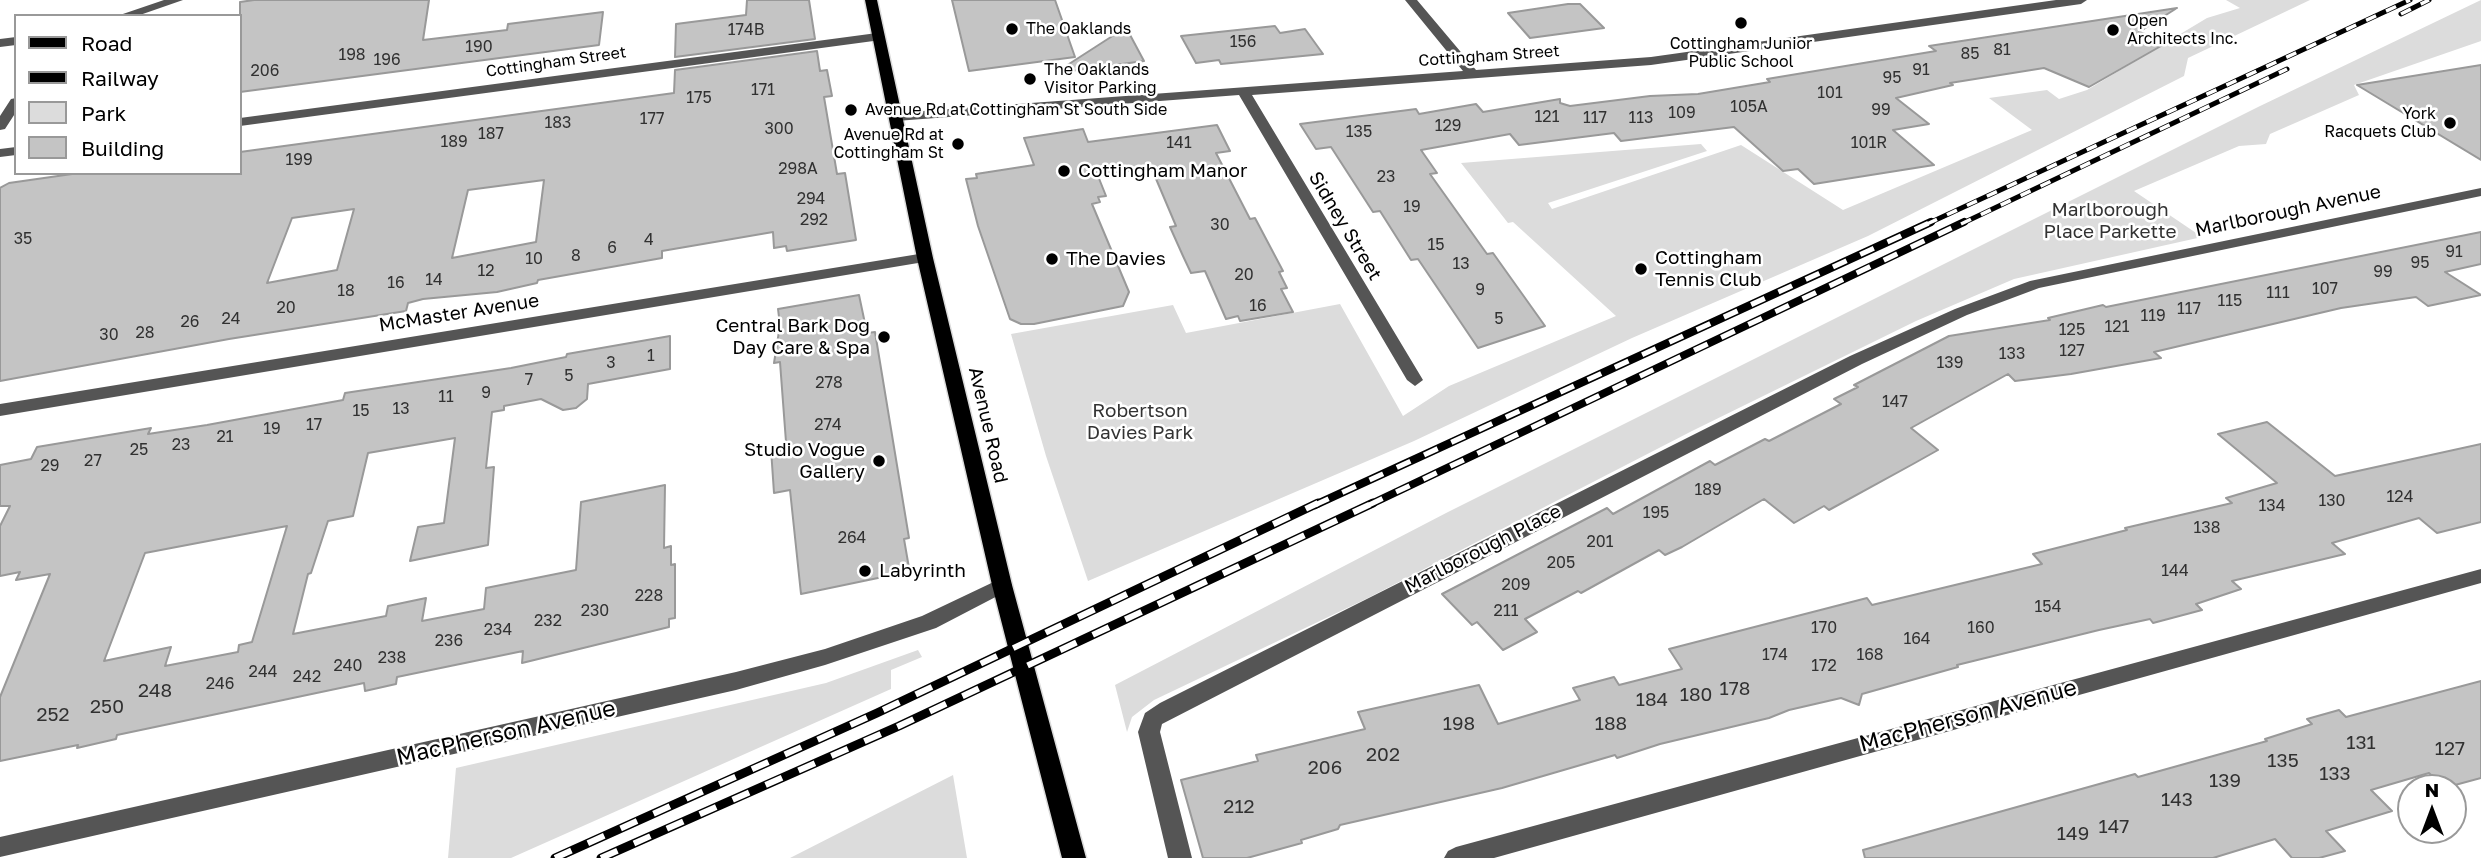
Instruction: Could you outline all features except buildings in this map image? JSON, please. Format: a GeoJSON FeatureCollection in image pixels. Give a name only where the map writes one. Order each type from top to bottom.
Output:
{"type":"FeatureCollection","features":[{"type":"Feature","properties":{"kind":"main road","name":"Avenue Road"},"geometry":{"type":"LineString","coordinates":[[870,0],[925,258],[1002,585],[1073,858]]}},
{"type":"Feature","properties":{"kind":"street"},"geometry":{"type":"LineString","coordinates":[[130,14],[177,0]]}},
{"type":"Feature","properties":{"kind":"street"},"geometry":{"type":"LineString","coordinates":[[1411,0],[1473,75]]}},
{"type":"Feature","properties":{"kind":"street","name":"Cottingham Street"},"geometry":{"type":"LineString","coordinates":[[897,117],[1473,75],[1714,54],[2081,0]]}},
{"type":"Feature","properties":{"kind":"street","name":"Cottingham Street"},"geometry":{"type":"LineString","coordinates":[[242,122],[877,37]]}},
{"type":"Feature","properties":{"kind":"street","name":"Sidney Street"},"geometry":{"type":"LineString","coordinates":[[1243,91],[1415,380]]}},
{"type":"Feature","properties":{"kind":"street"},"geometry":{"type":"LineString","coordinates":[[0,126],[14,105]]}},
{"type":"Feature","properties":{"kind":"street","name":"Marlborough Avenue"},"geometry":{"type":"LineString","coordinates":[[1944,319],[2035,284],[2481,192]]}},
{"type":"Feature","properties":{"kind":"street","name":"McMaster Avenue"},"geometry":{"type":"LineString","coordinates":[[0,410],[925,258]]}},
{"type":"Feature","properties":{"kind":"street","name":"Marlborough Place"},"geometry":{"type":"LineString","coordinates":[[1180,858],[1153,759],[1149,732],[1153,719],[1856,360],[1944,319]]}},
{"type":"Feature","properties":{"kind":"street","name":"MacPherson Avenue"},"geometry":{"type":"LineString","coordinates":[[1456,858],[2481,576]]}},
{"type":"Feature","properties":{"kind":"street","name":"MacPherson Avenue"},"geometry":{"type":"LineString","coordinates":[[0,847],[736,681],[929,622],[1002,585]]}},
{"type":"Feature","properties":{"kind":"green space","name":"Robertson Davies Park"},"geometry":{"type":"Polygon","coordinates":[[[2226,0],[2310,0],[2188,58],[2184,76],[1868,236],[1632,338],[1414,441],[1088,581],[1046,456],[1011,334],[1173,305],[1186,333],[1340,304],[1403,416],[1449,386],[1616,316],[1513,222],[1508,223],[1461,163],[1701,144],[1707,151],[1548,203],[1552,209],[1741,145],[1843,210],[2032,130],[1989,98],[2047,90],[2059,99],[2087,90],[2207,18],[2240,8],[2226,0]]]}},
{"type":"Feature","properties":{"kind":"green space","name":"Marlborough Place Parkette"},"geometry":{"type":"Polygon","coordinates":[[[2481,0],[2481,41],[2354,85],[2359,95],[2270,134],[2266,144],[2239,146],[2134,191],[2202,237],[2014,279],[1916,321],[1692,431],[1366,599],[1154,700],[1132,717],[1127,732],[1115,685],[1448,512],[2258,107],[2481,0]]]}},
{"type":"Feature","properties":{"kind":"green space"},"geometry":{"type":"Polygon","coordinates":[[[918,650],[922,657],[891,670],[891,689],[511,858],[448,858],[456,768],[826,683],[918,650]]]}},
{"type":"Feature","properties":{"kind":"green space"},"geometry":{"type":"Polygon","coordinates":[[[953,775],[967,858],[790,858],[953,775]]]}},
{"type":"Feature","properties":{"kind":"railway"},"geometry":{"type":"LineString","coordinates":[[1927,224],[2410,0]]}},
{"type":"Feature","properties":{"kind":"railway"},"geometry":{"type":"LineString","coordinates":[[2401,14],[2429,0]]}},
{"type":"Feature","properties":{"kind":"railway"},"geometry":{"type":"LineString","coordinates":[[1961,224],[2287,69]]}},
{"type":"Feature","properties":{"kind":"railway"},"geometry":{"type":"LineString","coordinates":[[1315,505],[1931,222]]}},
{"type":"Feature","properties":{"kind":"railway"},"geometry":{"type":"LineString","coordinates":[[1369,505],[1964,222]]}},
{"type":"Feature","properties":{"kind":"railway"},"geometry":{"type":"LineString","coordinates":[[555,858],[877,713],[1318,503]]}},
{"type":"Feature","properties":{"kind":"railway"},"geometry":{"type":"LineString","coordinates":[[601,858],[899,726],[1373,503]]}},
{"type":"Feature","properties":{"kind":"place","name":"Cottingham Junior Public School"},"geometry":{"type":"Point","coordinates":[1741,23]}},
{"type":"Feature","properties":{"kind":"place","name":"The Oaklands"},"geometry":{"type":"Point","coordinates":[1012,29]}},
{"type":"Feature","properties":{"kind":"place","name":"Open Architects Inc."},"geometry":{"type":"Point","coordinates":[2113,30]}},
{"type":"Feature","properties":{"kind":"place","name":"The Oaklands Visitor Parking"},"geometry":{"type":"Point","coordinates":[1030,79]}},
{"type":"Feature","properties":{"kind":"place","name":"Avenue Rd at Cottingham St South Side"},"geometry":{"type":"Point","coordinates":[851,110]}},
{"type":"Feature","properties":{"kind":"place","name":"York Racquets Club"},"geometry":{"type":"Point","coordinates":[2450,123]}},
{"type":"Feature","properties":{"kind":"place","name":"Avenue Rd at Cottingham St"},"geometry":{"type":"Point","coordinates":[958,144]}},
{"type":"Feature","properties":{"kind":"place","name":"Cottingham Manor"},"geometry":{"type":"Point","coordinates":[1064,171]}},
{"type":"Feature","properties":{"kind":"place","name":"The Davies"},"geometry":{"type":"Point","coordinates":[1052,259]}},
{"type":"Feature","properties":{"kind":"place","name":"Cottingham Tennis Club"},"geometry":{"type":"Point","coordinates":[1641,269]}},
{"type":"Feature","properties":{"kind":"place","name":"Central Bark Dog Day Care & Spa"},"geometry":{"type":"Point","coordinates":[884,337]}},
{"type":"Feature","properties":{"kind":"place","name":"Studio Vogue Gallery"},"geometry":{"type":"Point","coordinates":[879,461]}},
{"type":"Feature","properties":{"kind":"place","name":"Labyrinth"},"geometry":{"type":"Point","coordinates":[865,571]}}]}
